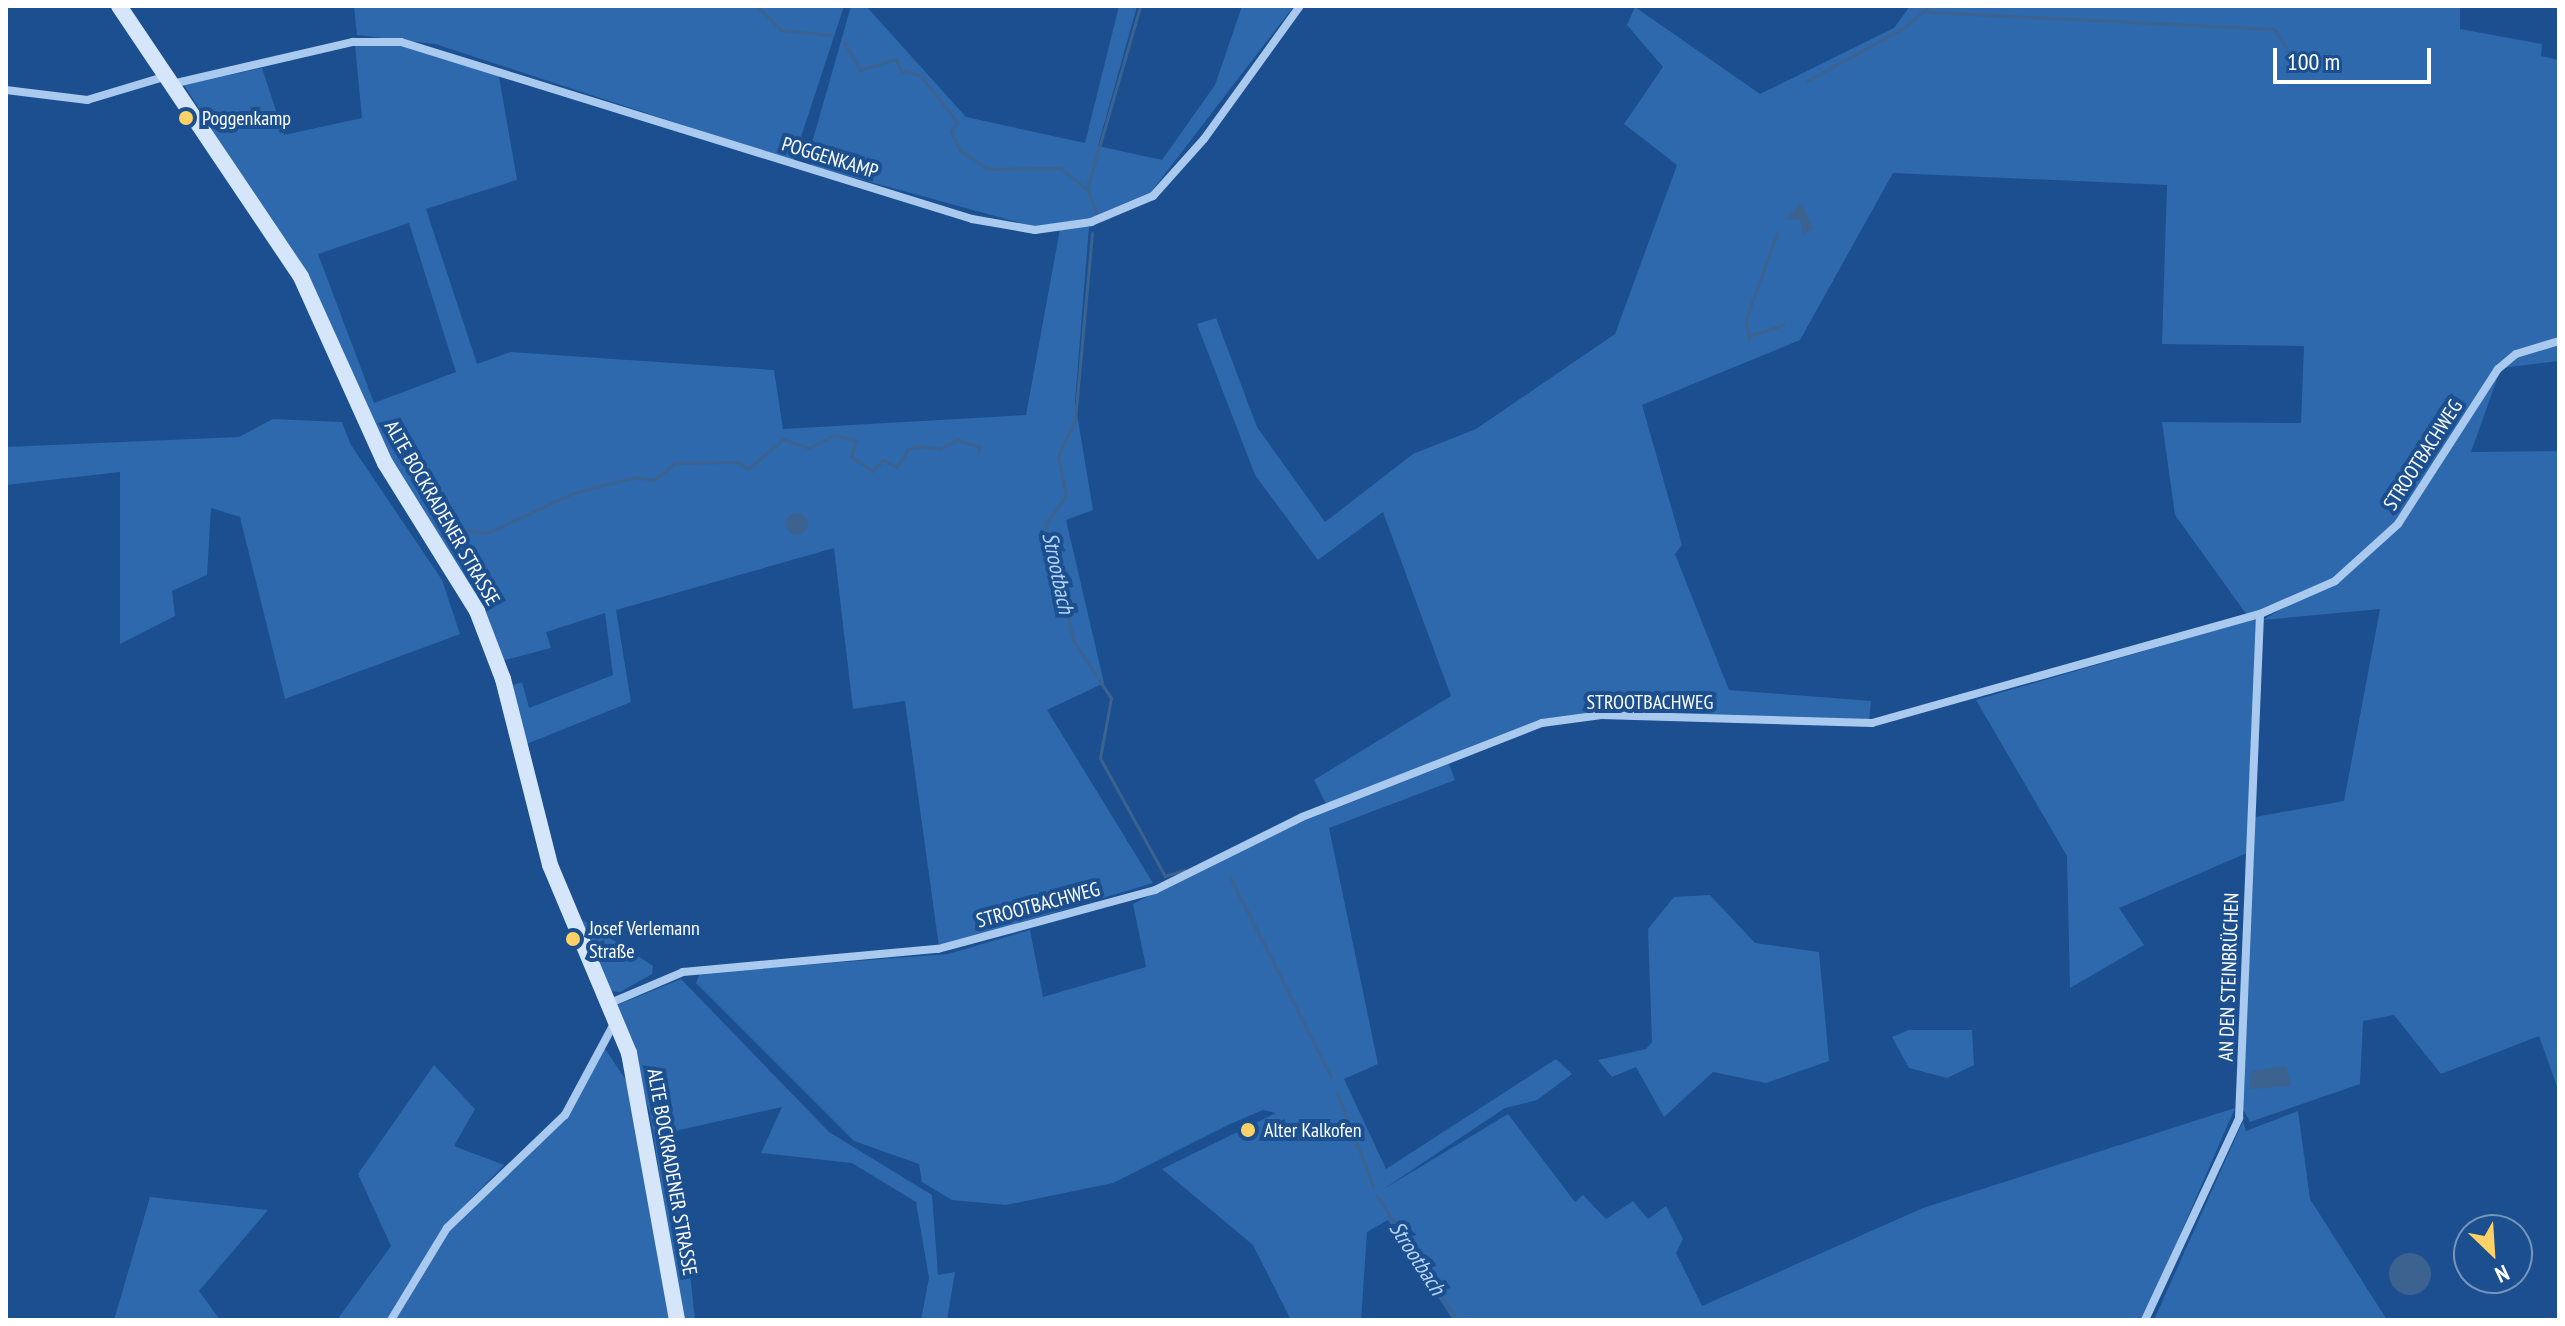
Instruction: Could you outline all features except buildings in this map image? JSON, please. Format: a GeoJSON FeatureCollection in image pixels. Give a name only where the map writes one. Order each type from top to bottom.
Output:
{"type":"FeatureCollection","features":[{"type":"Feature","properties":{"kind":"street","name":"ALTE BOCKRADENER STRASSE"},"geometry":{"type":"LineString","coordinates":[[119,6],[301,277],[385,463],[477,611],[503,679],[550,865],[616,1020],[649,1135],[677,1320]]}},
{"type":"Feature","properties":{"kind":"street","name":"POGGENKAMP"},"geometry":{"type":"LineString","coordinates":[[6,90],[87,100],[353,42],[401,42],[972,219],[1035,230],[1091,222],[1153,196],[1300,6]]}},
{"type":"Feature","properties":{"kind":"street","name":"STROOTBACHWEG"},"geometry":{"type":"LineString","coordinates":[[608,1004],[683,972],[938,949],[1155,890],[1302,817],[1542,723],[1601,715],[1872,723],[2260,614],[2335,581],[2398,524],[2498,369],[2516,354],[2559,341]]}},
{"type":"Feature","properties":{"kind":"street","name":"AN DEN STEINBRÜCHEN"},"geometry":{"type":"LineString","coordinates":[[2145,1320],[2239,1118],[2260,614]]}},
{"type":"Feature","properties":{"kind":"street"},"geometry":{"type":"LineString","coordinates":[[391,1320],[447,1228],[565,1115],[616,1020]]}},
{"type":"Feature","properties":{"kind":"shaded area"},"geometry":{"type":"Polygon","coordinates":[[[354,6],[844,6],[793,161],[435,44],[357,35],[354,6]]]}},
{"type":"Feature","properties":{"kind":"shaded area"},"geometry":{"type":"Polygon","coordinates":[[[851,6],[866,6],[966,117],[1085,143],[1119,6],[1137,6],[1098,146],[1162,160],[1215,85],[1242,6],[1294,6],[1151,192],[1090,218],[1035,227],[812,166],[808,157],[851,6]]]}},
{"type":"Feature","properties":{"kind":"shaded area"},"geometry":{"type":"Polygon","coordinates":[[[1910,6],[2460,6],[2460,29],[2542,44],[2541,56],[2559,60],[2559,361],[2501,368],[2471,452],[2559,451],[2559,1092],[2539,1036],[2441,1074],[2394,1015],[2363,1021],[2360,1084],[2250,1122],[2242,1107],[2255,817],[2344,801],[2380,609],[2263,620],[2334,578],[2247,615],[2175,515],[2162,422],[2301,423],[2304,346],[2162,344],[2167,185],[1893,173],[1800,340],[1642,405],[1682,545],[1675,554],[1729,690],[1871,701],[1869,720],[1601,712],[1542,719],[1326,804],[1314,780],[1451,696],[1383,512],[1318,560],[1255,475],[1197,324],[1216,318],[1257,427],[1325,522],[1413,454],[1476,429],[1615,334],[1677,165],[1624,124],[1663,67],[1627,25],[1635,7],[1760,94],[1894,28],[1910,6]]]}},
{"type":"Feature","properties":{"kind":"shaded area"},"geometry":{"type":"Polygon","coordinates":[[[355,45],[402,45],[498,71],[517,180],[426,209],[477,364],[511,352],[774,370],[783,429],[1026,415],[1060,229],[1089,226],[1075,402],[1093,510],[1066,520],[1104,683],[1047,710],[1153,883],[939,947],[905,701],[853,709],[834,548],[616,610],[631,702],[524,745],[513,685],[522,682],[529,708],[613,675],[605,613],[546,632],[551,648],[501,661],[388,463],[304,274],[184,85],[262,68],[284,135],[362,118],[355,45]],[[409,223],[318,254],[374,403],[456,372],[409,223]]]}},
{"type":"Feature","properties":{"kind":"shaded area"},"geometry":{"type":"Polygon","coordinates":[[[1802,203],[1813,229],[1803,234],[1800,220],[1786,219],[1802,203]]]}},
{"type":"Feature","properties":{"kind":"shaded area"},"geometry":{"type":"Polygon","coordinates":[[[273,419],[342,422],[351,445],[442,580],[460,634],[285,699],[240,517],[211,508],[207,575],[172,591],[175,616],[120,644],[120,472],[6,485],[6,447],[239,437],[273,419]]]}},
{"type":"Feature","properties":{"kind":"shaded area"},"geometry":{"type":"Polygon","coordinates":[[[797,513],[805,516],[808,524],[805,532],[797,535],[789,532],[786,524],[789,516],[797,513]]]}},
{"type":"Feature","properties":{"kind":"shaded area"},"geometry":{"type":"Polygon","coordinates":[[[2257,618],[2247,853],[2119,908],[2144,945],[2070,988],[2067,856],[1976,700],[2257,618]]]}},
{"type":"Feature","properties":{"kind":"shaded area"},"geometry":{"type":"Polygon","coordinates":[[[1449,764],[1455,780],[1329,828],[1378,1064],[1344,1079],[1386,1169],[1556,1059],[1572,1074],[1537,1100],[1505,1108],[1382,1190],[1508,1114],[1575,1202],[1583,1195],[1606,1219],[1633,1201],[1648,1219],[1666,1206],[1683,1239],[1676,1253],[1702,1306],[1923,1208],[2235,1108],[2143,1320],[1453,1320],[1388,1220],[1367,1232],[1361,1320],[1291,1320],[1253,1245],[1162,1169],[1276,1113],[1263,1110],[1230,1124],[1113,1183],[1006,1205],[952,1200],[922,1182],[919,1164],[854,1141],[696,983],[700,973],[948,954],[1030,930],[1043,997],[1146,967],[1133,904],[1248,843],[1449,764]]]}},
{"type":"Feature","properties":{"kind":"shaded area"},"geometry":{"type":"Polygon","coordinates":[[[1710,895],[1755,943],[1819,952],[1829,1061],[1766,1083],[1713,1072],[1664,1117],[1636,1067],[1612,1077],[1598,1060],[1646,1049],[1652,1042],[1648,929],[1674,897],[1710,895]]]}},
{"type":"Feature","properties":{"kind":"shaded area"},"geometry":{"type":"Polygon","coordinates":[[[581,919],[653,966],[652,974],[620,992],[608,991],[581,919]]]}},
{"type":"Feature","properties":{"kind":"shaded area"},"geometry":{"type":"Polygon","coordinates":[[[681,979],[829,1132],[932,1195],[938,1275],[955,1272],[947,1320],[921,1320],[929,1278],[916,1202],[852,1163],[761,1153],[782,1107],[675,1131],[695,1320],[682,1320],[650,1113],[615,1006],[681,979]]]}},
{"type":"Feature","properties":{"kind":"shaded area"},"geometry":{"type":"Polygon","coordinates":[[[1909,1030],[1972,1030],[1974,1065],[1947,1078],[1909,1068],[1892,1037],[1909,1030]]]}},
{"type":"Feature","properties":{"kind":"shaded area"},"geometry":{"type":"Polygon","coordinates":[[[603,1046],[626,1080],[673,1320],[337,1320],[391,1246],[358,1174],[434,1065],[475,1109],[454,1146],[504,1165],[443,1228],[567,1118],[603,1046]]]}},
{"type":"Feature","properties":{"kind":"shaded area"},"geometry":{"type":"Polygon","coordinates":[[[2286,1066],[2291,1086],[2250,1089],[2251,1071],[2286,1066]]]}},
{"type":"Feature","properties":{"kind":"shaded area"},"geometry":{"type":"Polygon","coordinates":[[[2298,1111],[2310,1199],[2387,1320],[2154,1320],[2243,1121],[2246,1131],[2298,1111]]]}},
{"type":"Feature","properties":{"kind":"shaded area"},"geometry":{"type":"Polygon","coordinates":[[[150,1197],[268,1210],[199,1291],[220,1320],[114,1320],[150,1197]]]}},
{"type":"Feature","properties":{"kind":"shaded area"},"geometry":{"type":"Polygon","coordinates":[[[2410,1253],[2425,1259],[2431,1274],[2425,1289],[2410,1295],[2395,1289],[2389,1274],[2395,1259],[2410,1253]]]}},
{"type":"Feature","properties":{"kind":"waterway"},"geometry":{"type":"LineString","coordinates":[[757,6],[781,30],[831,35]]}},
{"type":"Feature","properties":{"kind":"waterway","name":"Strootbach"},"geometry":{"type":"LineString","coordinates":[[1097,214],[1087,189],[1140,6]]}},
{"type":"Feature","properties":{"kind":"waterway"},"geometry":{"type":"LineString","coordinates":[[1807,81],[1905,27],[1929,6]]}},
{"type":"Feature","properties":{"kind":"waterway"},"geometry":{"type":"LineString","coordinates":[[1927,12],[2274,29],[2287,48]]}},
{"type":"Feature","properties":{"kind":"waterway"},"geometry":{"type":"LineString","coordinates":[[844,42],[860,70],[896,59],[901,71],[920,75],[957,122],[951,131],[960,150],[987,169],[1060,168],[1087,189]]}},
{"type":"Feature","properties":{"kind":"waterway","name":"Strootbach"},"geometry":{"type":"LineString","coordinates":[[1092,233],[1075,420],[1058,456],[1066,496],[1045,524],[1074,642],[1111,698],[1100,758],[1165,876],[1184,870]]}},
{"type":"Feature","properties":{"kind":"waterway"},"geometry":{"type":"LineString","coordinates":[[1749,340],[1746,319],[1777,233]]}},
{"type":"Feature","properties":{"kind":"waterway"},"geometry":{"type":"LineString","coordinates":[[1749,336],[1783,325]]}},
{"type":"Feature","properties":{"kind":"waterway"},"geometry":{"type":"LineString","coordinates":[[436,526],[487,533],[573,493],[635,477],[654,480],[675,463],[737,462],[748,469],[783,439],[809,448],[834,435],[855,440],[851,457],[873,471],[883,460],[897,467],[908,449],[921,446],[940,449],[957,440],[980,447],[978,453]]}},
{"type":"Feature","properties":{"kind":"waterway","name":"Strootbach"},"geometry":{"type":"LineString","coordinates":[[1230,877],[1331,1077]]}},
{"type":"Feature","properties":{"kind":"waterway","name":"Strootbach"},"geometry":{"type":"LineString","coordinates":[[1337,1093],[1373,1186]]}},
{"type":"Feature","properties":{"kind":"waterway","name":"Strootbach"},"geometry":{"type":"LineString","coordinates":[[1377,1196],[1457,1320]]}},
{"type":"Feature","properties":{"kind":"place","name":"Poggenkamp"},"geometry":{"type":"Point","coordinates":[186,118]}},
{"type":"Feature","properties":{"kind":"place","name":"Josef Verlemann Straße"},"geometry":{"type":"Point","coordinates":[573,939]}},
{"type":"Feature","properties":{"kind":"place","name":"Alter Kalkofen"},"geometry":{"type":"Point","coordinates":[1248,1130]}}]}
